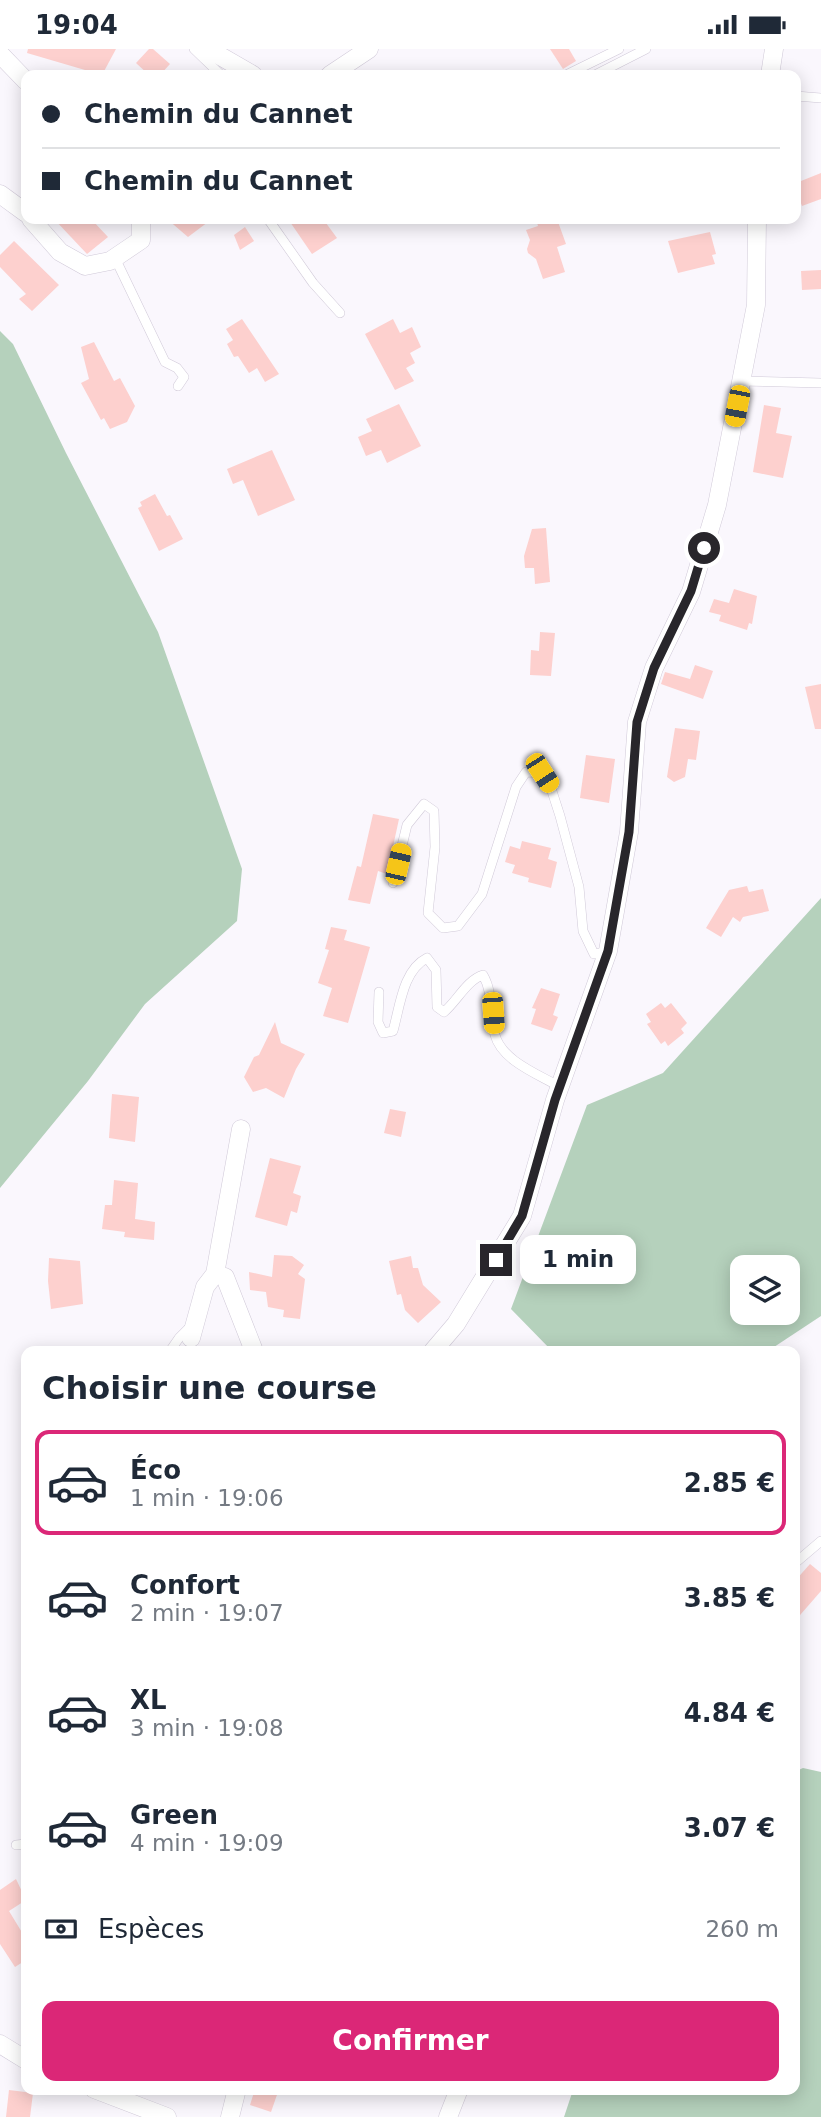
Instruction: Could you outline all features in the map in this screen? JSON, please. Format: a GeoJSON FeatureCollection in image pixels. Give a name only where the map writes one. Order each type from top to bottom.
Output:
{"type":"FeatureCollection","features":[{"type":"Feature","properties":{"kind":"street"},"geometry":{"type":"LineString","coordinates":[[208,49],[244,70]]}},
{"type":"Feature","properties":{"kind":"street"},"geometry":{"type":"LineString","coordinates":[[338,70],[369,49]]}},
{"type":"Feature","properties":{"kind":"street"},"geometry":{"type":"LineString","coordinates":[[771,70],[774,49]]}},
{"type":"Feature","properties":{"kind":"street"},"geometry":{"type":"LineString","coordinates":[[0,54],[21,76]]}},
{"type":"Feature","properties":{"kind":"street"},"geometry":{"type":"LineString","coordinates":[[0,194],[21,209]]}},
{"type":"Feature","properties":{"kind":"street"},"geometry":{"type":"LineString","coordinates":[[36,224],[60,252],[85,266],[115,258],[141,240],[141,224]]}},
{"type":"Feature","properties":{"kind":"street"},"geometry":{"type":"LineString","coordinates":[[437,1346],[456,1324],[522,1216],[559,1087],[608,951],[629,832],[637,722],[654,668],[691,591],[717,505],[755,305],[757,224]]}},
{"type":"Feature","properties":{"kind":"street"},"geometry":{"type":"LineString","coordinates":[[191,1335],[205,1287],[215,1274],[241,1129]]}},
{"type":"Feature","properties":{"kind":"street"},"geometry":{"type":"LineString","coordinates":[[215,1274],[225,1277],[252,1346]]}},
{"type":"Feature","properties":{"kind":"street"},"geometry":{"type":"LineString","coordinates":[[0,2044],[21,2057]]}},
{"type":"Feature","properties":{"kind":"street"},"geometry":{"type":"LineString","coordinates":[[110,2095],[167,2117]]}},
{"type":"Feature","properties":{"kind":"street"},"geometry":{"type":"LineString","coordinates":[[230,2117],[236,2095]]}},
{"type":"Feature","properties":{"kind":"street"},"geometry":{"type":"LineString","coordinates":[[448,2117],[457,2095]]}},
{"type":"Feature","properties":{"kind":"lane"},"geometry":{"type":"LineString","coordinates":[[194,49],[215,70]]}},
{"type":"Feature","properties":{"kind":"lane"},"geometry":{"type":"LineString","coordinates":[[576,70],[619,49]]}},
{"type":"Feature","properties":{"kind":"lane"},"geometry":{"type":"LineString","coordinates":[[605,70],[646,49]]}},
{"type":"Feature","properties":{"kind":"lane"},"geometry":{"type":"LineString","coordinates":[[801,96],[821,98]]}},
{"type":"Feature","properties":{"kind":"lane"},"geometry":{"type":"LineString","coordinates":[[272,224],[313,283],[340,313]]}},
{"type":"Feature","properties":{"kind":"lane"},"geometry":{"type":"LineString","coordinates":[[115,258],[165,362],[184,377],[178,386]]}},
{"type":"Feature","properties":{"kind":"lane"},"geometry":{"type":"LineString","coordinates":[[741,381],[821,383]]}},
{"type":"Feature","properties":{"kind":"lane"},"geometry":{"type":"LineString","coordinates":[[394,883],[407,825],[424,804],[434,811],[435,847],[428,913],[443,928],[458,926],[482,894],[516,787],[526,772],[542,773],[550,785],[561,816],[579,887],[583,931],[594,954],[608,951]]}},
{"type":"Feature","properties":{"kind":"lane"},"geometry":{"type":"LineString","coordinates":[[379,992],[378,1022],[383,1033],[393,1031],[408,980],[417,963],[428,958],[436,970],[437,1007],[444,1012],[474,978],[482,975],[489,986],[494,1034],[499,1045],[516,1062],[559,1087]]}},
{"type":"Feature","properties":{"kind":"lane"},"geometry":{"type":"LineString","coordinates":[[173,1346],[178,1338],[191,1335]]}},
{"type":"Feature","properties":{"kind":"lane"},"geometry":{"type":"LineString","coordinates":[[800,1559],[821,1541]]}},
{"type":"Feature","properties":{"kind":"lane"},"geometry":{"type":"LineString","coordinates":[[16,1845],[21,1844]]}},
{"type":"Feature","properties":{"kind":"green space"},"geometry":{"type":"Polygon","coordinates":[[[0,331],[13,344],[158,632],[242,869],[237,921],[145,1004],[88,1081],[0,1188],[0,331]]]}},
{"type":"Feature","properties":{"kind":"green space"},"geometry":{"type":"Polygon","coordinates":[[[821,898],[821,1316],[776,1346],[547,1346],[511,1309],[587,1105],[663,1073],[821,898]]]}},
{"type":"Feature","properties":{"kind":"green space"},"geometry":{"type":"Polygon","coordinates":[[[800,1769],[821,1772],[821,2117],[564,2117],[571,2095],[800,2095],[800,1769]]]}},
{"type":"Feature","properties":{"kind":"building"},"geometry":{"type":"Polygon","coordinates":[[[28,49],[116,49],[105,70],[85,70],[27,53],[28,49]]]}},
{"type":"Feature","properties":{"kind":"building"},"geometry":{"type":"Polygon","coordinates":[[[149,49],[153,49],[170,64],[165,70],[144,70],[136,63],[149,49]]]}},
{"type":"Feature","properties":{"kind":"building"},"geometry":{"type":"Polygon","coordinates":[[[550,49],[569,49],[576,61],[563,69],[550,49]]]}},
{"type":"Feature","properties":{"kind":"building"},"geometry":{"type":"Polygon","coordinates":[[[821,173],[821,199],[802,206],[801,181],[821,173]]]}},
{"type":"Feature","properties":{"kind":"building"},"geometry":{"type":"Polygon","coordinates":[[[59,224],[96,224],[108,237],[87,254],[59,224]]]}},
{"type":"Feature","properties":{"kind":"building"},"geometry":{"type":"Polygon","coordinates":[[[173,224],[205,224],[188,237],[173,224]]]}},
{"type":"Feature","properties":{"kind":"building"},"geometry":{"type":"Polygon","coordinates":[[[291,224],[327,224],[337,238],[312,254],[291,224]]]}},
{"type":"Feature","properties":{"kind":"building"},"geometry":{"type":"Polygon","coordinates":[[[559,224],[566,244],[557,247],[565,272],[543,279],[536,259],[527,249],[530,240],[526,230],[559,224]]]}},
{"type":"Feature","properties":{"kind":"building"},"geometry":{"type":"Polygon","coordinates":[[[245,227],[254,241],[240,250],[234,235],[245,227]]]}},
{"type":"Feature","properties":{"kind":"building"},"geometry":{"type":"Polygon","coordinates":[[[710,232],[716,254],[712,255],[715,264],[678,273],[668,241],[710,232]]]}},
{"type":"Feature","properties":{"kind":"building"},"geometry":{"type":"Polygon","coordinates":[[[14,241],[59,285],[32,311],[19,299],[26,294],[0,267],[0,255],[14,241]]]}},
{"type":"Feature","properties":{"kind":"building"},"geometry":{"type":"Polygon","coordinates":[[[821,270],[821,289],[802,290],[801,271],[821,270]]]}},
{"type":"Feature","properties":{"kind":"building"},"geometry":{"type":"Polygon","coordinates":[[[242,319],[279,374],[265,382],[257,368],[249,373],[238,356],[234,357],[227,344],[233,340],[226,329],[242,319]]]}},
{"type":"Feature","properties":{"kind":"building"},"geometry":{"type":"Polygon","coordinates":[[[393,319],[400,333],[412,327],[421,347],[410,353],[415,363],[406,368],[414,381],[395,390],[365,334],[393,319]]]}},
{"type":"Feature","properties":{"kind":"building"},"geometry":{"type":"Polygon","coordinates":[[[94,342],[114,381],[120,378],[135,406],[127,422],[110,429],[104,418],[101,420],[81,383],[89,379],[81,347],[94,342]]]}},
{"type":"Feature","properties":{"kind":"building"},"geometry":{"type":"Polygon","coordinates":[[[399,404],[421,446],[387,463],[381,450],[366,456],[358,437],[372,431],[366,419],[399,404]]]}},
{"type":"Feature","properties":{"kind":"building"},"geometry":{"type":"Polygon","coordinates":[[[764,405],[781,408],[776,433],[792,436],[783,478],[753,472],[764,405]]]}},
{"type":"Feature","properties":{"kind":"building"},"geometry":{"type":"Polygon","coordinates":[[[272,450],[295,500],[258,516],[243,480],[233,484],[227,469],[272,450]]]}},
{"type":"Feature","properties":{"kind":"building"},"geometry":{"type":"Polygon","coordinates":[[[155,494],[183,539],[159,551],[138,508],[142,506],[140,502],[155,494]]]}},
{"type":"Feature","properties":{"kind":"building"},"geometry":{"type":"Polygon","coordinates":[[[546,528],[550,582],[535,584],[534,568],[525,568],[524,556],[532,529],[546,528]]]}},
{"type":"Feature","properties":{"kind":"building"},"geometry":{"type":"Polygon","coordinates":[[[734,589],[757,596],[752,624],[749,623],[747,630],[719,621],[721,615],[709,612],[714,599],[729,603],[734,589]]]}},
{"type":"Feature","properties":{"kind":"building"},"geometry":{"type":"Polygon","coordinates":[[[540,632],[555,633],[551,676],[530,675],[531,650],[539,651],[540,632]]]}},
{"type":"Feature","properties":{"kind":"building"},"geometry":{"type":"Polygon","coordinates":[[[695,665],[713,671],[703,699],[661,684],[665,672],[690,679],[695,665]]]}},
{"type":"Feature","properties":{"kind":"building"},"geometry":{"type":"Polygon","coordinates":[[[821,684],[821,729],[815,729],[805,687],[821,684]]]}},
{"type":"Feature","properties":{"kind":"building"},"geometry":{"type":"Polygon","coordinates":[[[675,728],[700,731],[696,760],[688,759],[685,777],[674,782],[667,777],[675,728]]]}},
{"type":"Feature","properties":{"kind":"building"},"geometry":{"type":"Polygon","coordinates":[[[586,755],[615,759],[609,803],[580,798],[586,755]]]}},
{"type":"Feature","properties":{"kind":"building"},"geometry":{"type":"Polygon","coordinates":[[[373,814],[399,819],[387,874],[378,871],[370,904],[348,900],[357,866],[361,867],[373,814]]]}},
{"type":"Feature","properties":{"kind":"building"},"geometry":{"type":"Polygon","coordinates":[[[522,841],[551,848],[548,859],[557,862],[551,888],[528,882],[529,878],[512,873],[515,865],[505,862],[510,846],[520,849],[522,841]]]}},
{"type":"Feature","properties":{"kind":"building"},"geometry":{"type":"Polygon","coordinates":[[[747,886],[749,892],[763,889],[769,911],[743,917],[740,922],[733,917],[721,937],[706,928],[729,890],[747,886]]]}},
{"type":"Feature","properties":{"kind":"building"},"geometry":{"type":"Polygon","coordinates":[[[331,927],[347,930],[344,940],[370,947],[348,1023],[323,1016],[332,988],[318,983],[329,950],[325,949],[331,927]]]}},
{"type":"Feature","properties":{"kind":"building"},"geometry":{"type":"Polygon","coordinates":[[[541,988],[560,994],[553,1015],[558,1017],[552,1031],[531,1024],[536,1009],[532,1008],[541,988]]]}},
{"type":"Feature","properties":{"kind":"building"},"geometry":{"type":"Polygon","coordinates":[[[661,1003],[665,1008],[671,1003],[687,1023],[681,1029],[684,1033],[668,1046],[665,1041],[661,1044],[647,1024],[651,1022],[646,1014],[661,1003]]]}},
{"type":"Feature","properties":{"kind":"building"},"geometry":{"type":"Polygon","coordinates":[[[275,1022],[281,1043],[305,1054],[284,1098],[266,1088],[253,1092],[244,1077],[254,1057],[259,1055],[275,1022]]]}},
{"type":"Feature","properties":{"kind":"building"},"geometry":{"type":"Polygon","coordinates":[[[112,1094],[139,1097],[135,1142],[109,1138],[112,1094]]]}},
{"type":"Feature","properties":{"kind":"building"},"geometry":{"type":"Polygon","coordinates":[[[390,1109],[406,1112],[401,1137],[384,1133],[390,1109]]]}},
{"type":"Feature","properties":{"kind":"building"},"geometry":{"type":"Polygon","coordinates":[[[270,1158],[301,1166],[293,1193],[301,1196],[297,1213],[291,1211],[287,1226],[255,1217],[270,1158]]]}},
{"type":"Feature","properties":{"kind":"building"},"geometry":{"type":"Polygon","coordinates":[[[114,1180],[138,1183],[135,1219],[155,1222],[154,1240],[124,1237],[125,1232],[102,1229],[105,1205],[112,1205],[114,1180]]]}},
{"type":"Feature","properties":{"kind":"building"},"geometry":{"type":"Polygon","coordinates":[[[274,1255],[292,1256],[304,1265],[298,1274],[305,1279],[300,1319],[283,1317],[284,1310],[268,1307],[266,1292],[250,1290],[249,1272],[272,1277],[274,1255]]]}},
{"type":"Feature","properties":{"kind":"building"},"geometry":{"type":"Polygon","coordinates":[[[411,1256],[413,1268],[418,1268],[423,1285],[441,1302],[418,1323],[405,1310],[401,1294],[397,1295],[389,1261],[411,1256]]]}},
{"type":"Feature","properties":{"kind":"building"},"geometry":{"type":"Polygon","coordinates":[[[49,1258],[80,1261],[83,1304],[51,1309],[49,1258]]]}},
{"type":"Feature","properties":{"kind":"building"},"geometry":{"type":"Polygon","coordinates":[[[810,1564],[821,1573],[821,1591],[800,1615],[800,1575],[810,1564]]]}},
{"type":"Feature","properties":{"kind":"building"},"geometry":{"type":"Polygon","coordinates":[[[16,1879],[21,1890],[21,1903],[9,1911],[21,1931],[21,1963],[15,1967],[0,1944],[0,1890],[16,1879]]]}},
{"type":"Feature","properties":{"kind":"building"},"geometry":{"type":"Polygon","coordinates":[[[9,2090],[21,2092],[21,2095],[33,2095],[30,2117],[6,2117],[9,2090]]]}},
{"type":"Feature","properties":{"kind":"building"},"geometry":{"type":"Polygon","coordinates":[[[253,2095],[277,2095],[271,2112],[250,2105],[253,2095]]]}},
{"type":"Feature","properties":{"kind":"route"},"geometry":{"type":"LineString","coordinates":[[496,1260],[522,1216],[555,1100],[608,951],[629,832],[637,722],[654,668],[691,591],[704,548]]}}]}
